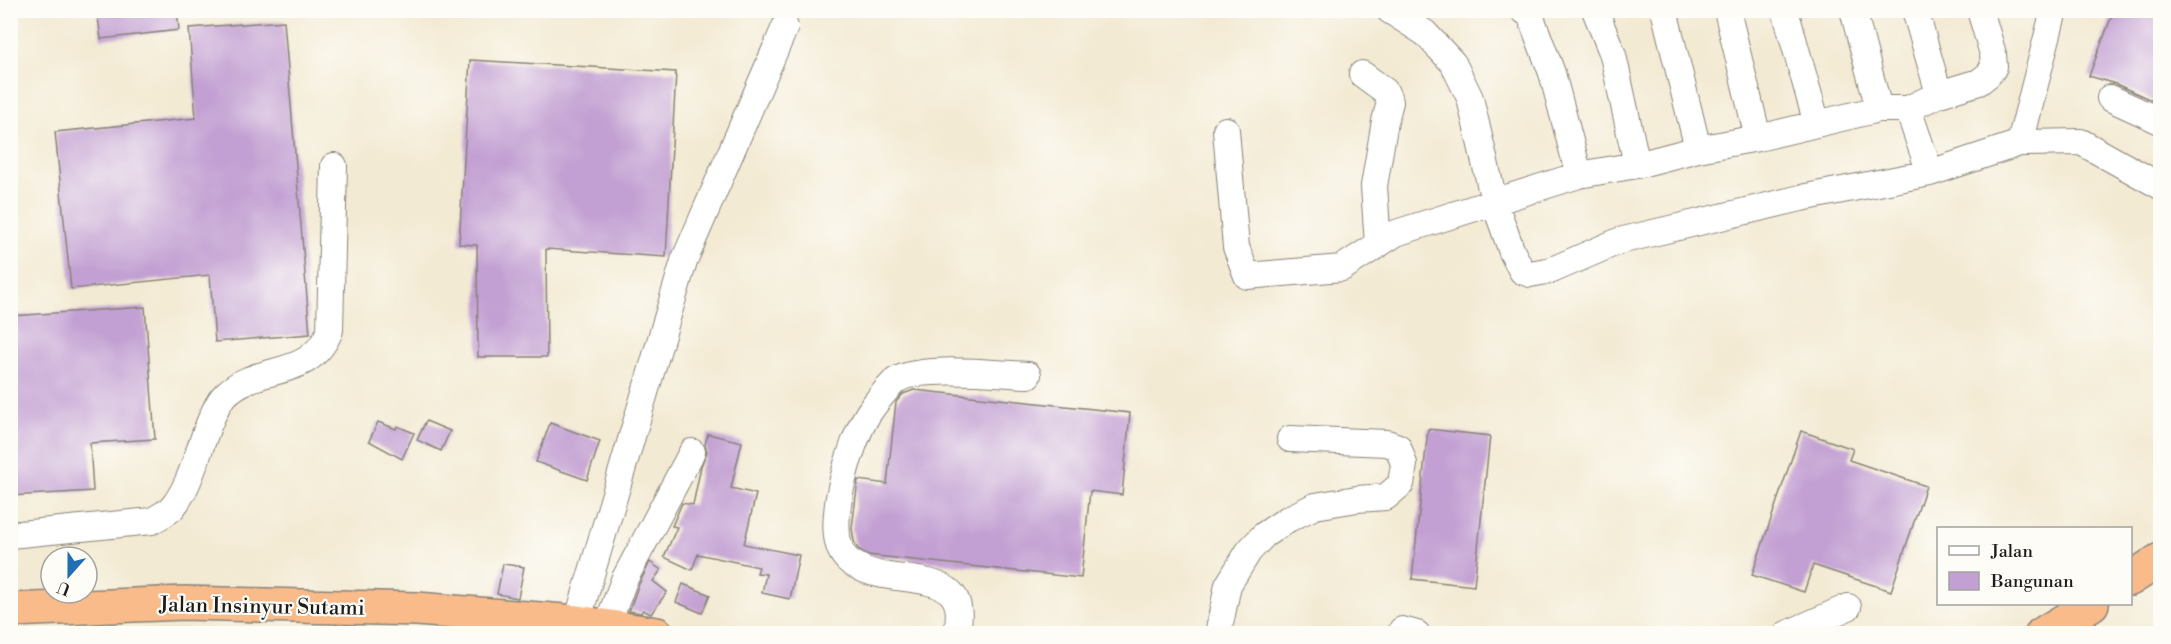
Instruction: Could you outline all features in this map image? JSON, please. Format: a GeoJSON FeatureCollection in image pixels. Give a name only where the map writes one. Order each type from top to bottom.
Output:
{"type":"FeatureCollection","features":[{"type":"Feature","properties":{"kind":"highway"},"geometry":{"type":"LineString","coordinates":[[2132,578],[2160,560]]}},
{"type":"Feature","properties":{"kind":"highway","name":"Jalan Insinyur Sutami"},"geometry":{"type":"LineString","coordinates":[[10,610],[184,603],[417,609],[534,626],[595,627],[657,633]]}},
{"type":"Feature","properties":{"kind":"highway"},"geometry":{"type":"LineString","coordinates":[[2055,630],[2089,605]]}},
{"type":"Feature","properties":{"kind":"street"},"geometry":{"type":"LineString","coordinates":[[1389,10],[1425,33],[1453,63],[1470,98],[1494,201],[1517,263],[1522,271],[1530,274],[1552,270],[1619,241],[1802,198],[1930,173],[2020,143],[2080,142],[2160,186]]}},
{"type":"Feature","properties":{"kind":"street"},"geometry":{"type":"LineString","coordinates":[[1596,10],[1613,56],[1637,165]]}},
{"type":"Feature","properties":{"kind":"street"},"geometry":{"type":"LineString","coordinates":[[1664,10],[1698,149]]}},
{"type":"Feature","properties":{"kind":"street"},"geometry":{"type":"LineString","coordinates":[[1727,10],[1758,138]]}},
{"type":"Feature","properties":{"kind":"street"},"geometry":{"type":"LineString","coordinates":[[1785,10],[1817,124]]}},
{"type":"Feature","properties":{"kind":"street"},"geometry":{"type":"LineString","coordinates":[[1853,10],[1879,109]]}},
{"type":"Feature","properties":{"kind":"street"},"geometry":{"type":"LineString","coordinates":[[1915,10],[1940,94]]}},
{"type":"Feature","properties":{"kind":"street"},"geometry":{"type":"LineString","coordinates":[[1226,130],[1236,247],[1247,276],[1342,268],[1396,233],[1579,175],[1637,165],[1698,149],[1758,138],[1879,109],[1908,109],[1940,94],[1979,82],[1994,67],[1993,54],[1980,10]]}},
{"type":"Feature","properties":{"kind":"street"},"geometry":{"type":"LineString","coordinates":[[2040,10],[2049,36]]}},
{"type":"Feature","properties":{"kind":"street"},"geometry":{"type":"LineString","coordinates":[[2020,143],[2054,10]]}},
{"type":"Feature","properties":{"kind":"street"},"geometry":{"type":"LineString","coordinates":[[1530,12],[1552,73],[1579,175]]}},
{"type":"Feature","properties":{"kind":"street"},"geometry":{"type":"LineString","coordinates":[[595,627],[684,261],[785,27]]}},
{"type":"Feature","properties":{"kind":"street"},"geometry":{"type":"LineString","coordinates":[[1362,74],[1385,92],[1390,102],[1374,186],[1378,245]]}},
{"type":"Feature","properties":{"kind":"street"},"geometry":{"type":"LineString","coordinates":[[2110,98],[2160,121]]}},
{"type":"Feature","properties":{"kind":"street"},"geometry":{"type":"LineString","coordinates":[[1908,109],[1930,173]]}},
{"type":"Feature","properties":{"kind":"street"},"geometry":{"type":"LineString","coordinates":[[10,535],[152,521],[171,509],[185,486],[205,432],[222,397],[234,386],[306,362],[321,349],[330,330],[334,166]]}},
{"type":"Feature","properties":{"kind":"street"},"geometry":{"type":"LineString","coordinates":[[957,633],[959,618],[957,601],[948,591],[931,583],[882,576],[858,567],[844,557],[838,542],[837,517],[841,480],[867,416],[885,390],[900,377],[933,371],[1028,375]]}},
{"type":"Feature","properties":{"kind":"street"},"geometry":{"type":"LineString","coordinates":[[1218,633],[1228,585],[1249,551],[1264,535],[1288,519],[1315,507],[1357,499],[1386,497],[1401,484],[1404,464],[1398,447],[1387,443],[1290,439]]}},
{"type":"Feature","properties":{"kind":"street"},"geometry":{"type":"LineString","coordinates":[[595,627],[624,580],[692,452]]}},
{"type":"Feature","properties":{"kind":"street"},"geometry":{"type":"LineString","coordinates":[[1787,633],[1848,607]]}},
{"type":"Feature","properties":{"kind":"building"},"geometry":{"type":"Polygon","coordinates":[[[97,10],[177,10],[179,30],[101,39],[97,10]]]}},
{"type":"Feature","properties":{"kind":"building"},"geometry":{"type":"Polygon","coordinates":[[[2114,10],[2160,10],[2160,104],[2116,84],[2089,76],[2114,10]]]}},
{"type":"Feature","properties":{"kind":"building"},"geometry":{"type":"Polygon","coordinates":[[[284,21],[310,334],[215,342],[210,275],[71,289],[55,132],[196,118],[189,28],[284,21]]]}},
{"type":"Feature","properties":{"kind":"building"},"geometry":{"type":"Polygon","coordinates":[[[470,60],[676,72],[666,257],[546,249],[547,357],[478,357],[477,245],[459,244],[470,60]]]}},
{"type":"Feature","properties":{"kind":"building"},"geometry":{"type":"Polygon","coordinates":[[[145,307],[155,439],[90,443],[93,491],[10,496],[10,316],[145,307]]]}},
{"type":"Feature","properties":{"kind":"building"},"geometry":{"type":"Polygon","coordinates":[[[914,390],[1130,413],[1122,495],[1090,491],[1081,578],[868,555],[858,549],[852,528],[858,480],[887,484],[896,402],[903,394],[914,390]]]}},
{"type":"Feature","properties":{"kind":"building"},"geometry":{"type":"Polygon","coordinates":[[[426,421],[450,431],[441,451],[417,440],[426,421]]]}},
{"type":"Feature","properties":{"kind":"building"},"geometry":{"type":"Polygon","coordinates":[[[378,422],[414,433],[402,459],[369,441],[378,422]]]}},
{"type":"Feature","properties":{"kind":"building"},"geometry":{"type":"Polygon","coordinates":[[[550,423],[600,441],[587,480],[536,462],[550,423]]]}},
{"type":"Feature","properties":{"kind":"building"},"geometry":{"type":"Polygon","coordinates":[[[1428,429],[1490,436],[1474,586],[1412,579],[1428,429]]]}},
{"type":"Feature","properties":{"kind":"building"},"geometry":{"type":"Polygon","coordinates":[[[1801,431],[1853,449],[1849,460],[1926,486],[1891,591],[1813,565],[1804,592],[1752,575],[1801,431]]]}},
{"type":"Feature","properties":{"kind":"building"},"geometry":{"type":"Polygon","coordinates":[[[708,434],[742,442],[731,488],[756,494],[744,544],[799,555],[790,599],[762,593],[766,574],[757,573],[759,567],[698,554],[692,570],[664,557],[677,527],[672,526],[682,503],[693,505],[701,466],[707,452],[705,444],[708,434]]]}},
{"type":"Feature","properties":{"kind":"building"},"geometry":{"type":"Polygon","coordinates":[[[650,562],[661,570],[653,581],[667,592],[651,614],[643,610],[641,613],[629,611],[638,586],[650,562]]]}},
{"type":"Feature","properties":{"kind":"building"},"geometry":{"type":"Polygon","coordinates":[[[503,564],[524,567],[518,598],[497,594],[503,564]]]}},
{"type":"Feature","properties":{"kind":"building"},"geometry":{"type":"Polygon","coordinates":[[[683,584],[710,595],[702,613],[676,602],[683,584]]]}}]}
